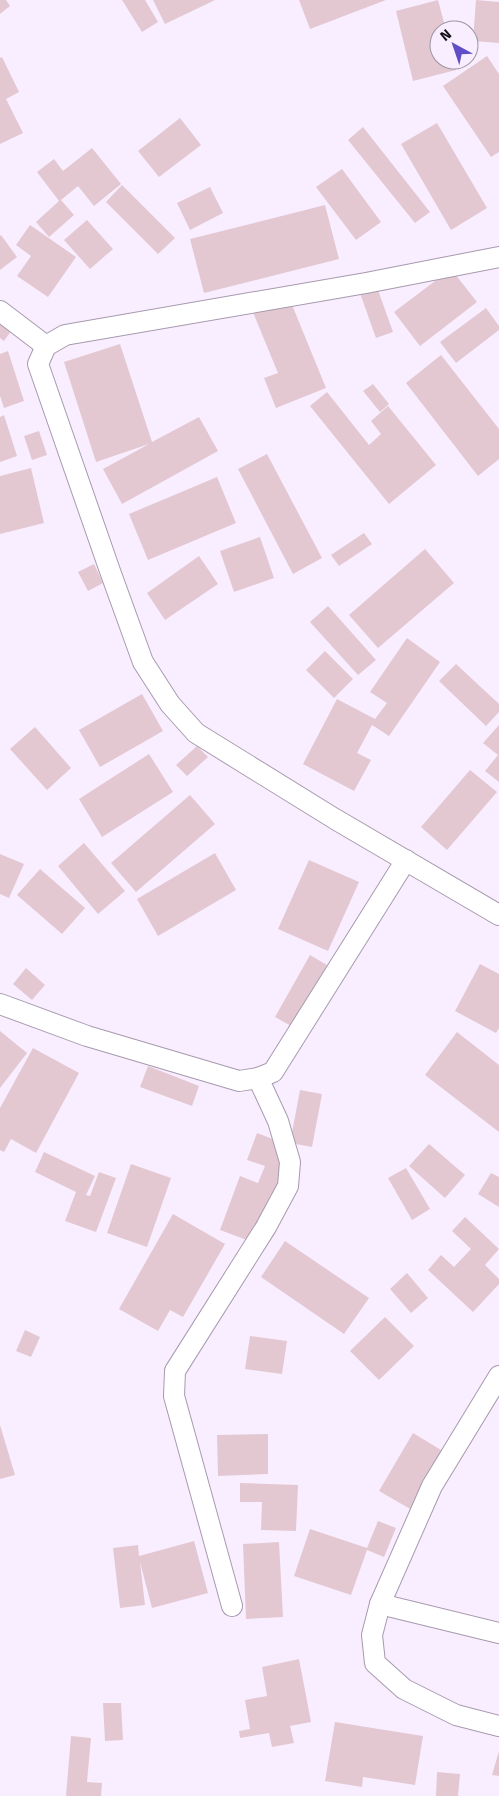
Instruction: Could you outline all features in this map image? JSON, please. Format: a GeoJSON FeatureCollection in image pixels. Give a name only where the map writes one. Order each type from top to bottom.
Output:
{"type":"FeatureCollection","features":[{"type":"Feature","properties":{"kind":"street"},"geometry":{"type":"LineString","coordinates":[[499,257],[366,283],[65,335],[46,346],[38,364],[143,662],[170,704],[196,733],[335,819],[499,915]]}},
{"type":"Feature","properties":{"kind":"street"},"geometry":{"type":"LineString","coordinates":[[0,311],[46,346]]}},
{"type":"Feature","properties":{"kind":"street"},"geometry":{"type":"LineString","coordinates":[[0,1004],[80,1033],[220,1075],[239,1080],[258,1078],[273,1072],[406,860]]}},
{"type":"Feature","properties":{"kind":"street"},"geometry":{"type":"LineString","coordinates":[[232,1606],[174,1396],[175,1371],[266,1227],[288,1186],[290,1162],[278,1121],[258,1078]]}},
{"type":"Feature","properties":{"kind":"street"},"geometry":{"type":"LineString","coordinates":[[499,1376],[432,1486],[380,1604],[372,1634],[375,1663],[404,1689],[456,1715],[499,1726]]}},
{"type":"Feature","properties":{"kind":"street"},"geometry":{"type":"LineString","coordinates":[[380,1604],[499,1633]]}},
{"type":"Feature","properties":{"kind":"building"},"geometry":{"type":"Polygon","coordinates":[[[0,0],[6,0],[10,6],[0,14],[0,0]]]}},
{"type":"Feature","properties":{"kind":"building"},"geometry":{"type":"Polygon","coordinates":[[[122,0],[145,0],[158,22],[142,32],[122,0]]]}},
{"type":"Feature","properties":{"kind":"building"},"geometry":{"type":"Polygon","coordinates":[[[153,0],[215,0],[165,24],[153,0]]]}},
{"type":"Feature","properties":{"kind":"building"},"geometry":{"type":"Polygon","coordinates":[[[299,0],[386,0],[310,29],[299,0]]]}},
{"type":"Feature","properties":{"kind":"building"},"geometry":{"type":"Polygon","coordinates":[[[438,0],[443,20],[429,20],[429,70],[456,70],[413,81],[396,11],[438,0]]]}},
{"type":"Feature","properties":{"kind":"building"},"geometry":{"type":"Polygon","coordinates":[[[476,0],[499,2],[499,43],[479,41],[479,20],[475,20],[476,0]]]}},
{"type":"Feature","properties":{"kind":"building"},"geometry":{"type":"Polygon","coordinates":[[[487,56],[499,74],[499,152],[491,157],[443,86],[466,70],[479,70],[479,61],[487,56]]]}},
{"type":"Feature","properties":{"kind":"building"},"geometry":{"type":"Polygon","coordinates":[[[2,57],[19,92],[6,99],[23,133],[0,144],[0,58],[2,57]]]}},
{"type":"Feature","properties":{"kind":"building"},"geometry":{"type":"Polygon","coordinates":[[[180,118],[201,145],[159,177],[138,151],[180,118]]]}},
{"type":"Feature","properties":{"kind":"building"},"geometry":{"type":"Polygon","coordinates":[[[437,123],[487,208],[451,230],[401,144],[437,123]]]}},
{"type":"Feature","properties":{"kind":"building"},"geometry":{"type":"Polygon","coordinates":[[[363,127],[430,212],[415,223],[348,140],[363,127]]]}},
{"type":"Feature","properties":{"kind":"building"},"geometry":{"type":"Polygon","coordinates":[[[92,148],[121,184],[94,206],[78,186],[61,200],[74,215],[49,237],[36,222],[59,201],[37,172],[54,159],[63,171],[92,148]]]}},
{"type":"Feature","properties":{"kind":"building"},"geometry":{"type":"Polygon","coordinates":[[[342,169],[381,222],[356,240],[316,187],[342,169]]]}},
{"type":"Feature","properties":{"kind":"building"},"geometry":{"type":"Polygon","coordinates":[[[122,185],[175,238],[158,254],[106,202],[122,185]]]}},
{"type":"Feature","properties":{"kind":"building"},"geometry":{"type":"Polygon","coordinates":[[[210,187],[223,213],[190,230],[177,203],[210,187]]]}},
{"type":"Feature","properties":{"kind":"building"},"geometry":{"type":"Polygon","coordinates":[[[325,205],[339,259],[204,293],[190,239],[325,205]]]}},
{"type":"Feature","properties":{"kind":"building"},"geometry":{"type":"Polygon","coordinates":[[[87,220],[113,249],[90,269],[64,240],[87,220]]]}},
{"type":"Feature","properties":{"kind":"building"},"geometry":{"type":"Polygon","coordinates":[[[30,225],[76,257],[48,297],[17,276],[31,256],[16,245],[30,225]]]}},
{"type":"Feature","properties":{"kind":"building"},"geometry":{"type":"Polygon","coordinates":[[[0,236],[17,257],[0,270],[0,236]]]}},
{"type":"Feature","properties":{"kind":"building"},"geometry":{"type":"Polygon","coordinates":[[[451,269],[477,302],[420,346],[394,312],[451,269]]]}},
{"type":"Feature","properties":{"kind":"building"},"geometry":{"type":"Polygon","coordinates":[[[373,276],[393,332],[376,338],[356,282],[373,276]]]}},
{"type":"Feature","properties":{"kind":"building"},"geometry":{"type":"Polygon","coordinates":[[[288,295],[326,388],[276,408],[264,378],[278,373],[252,310],[288,295]]]}},
{"type":"Feature","properties":{"kind":"building"},"geometry":{"type":"Polygon","coordinates":[[[486,308],[499,326],[499,330],[456,363],[440,342],[486,308]]]}},
{"type":"Feature","properties":{"kind":"building"},"geometry":{"type":"Polygon","coordinates":[[[0,312],[16,324],[4,341],[0,338],[0,312]]]}},
{"type":"Feature","properties":{"kind":"building"},"geometry":{"type":"Polygon","coordinates":[[[120,344],[152,442],[199,417],[218,451],[122,504],[103,469],[149,444],[96,462],[64,362],[120,344]]]}},
{"type":"Feature","properties":{"kind":"building"},"geometry":{"type":"Polygon","coordinates":[[[8,351],[24,401],[4,408],[0,396],[0,354],[8,351]]]}},
{"type":"Feature","properties":{"kind":"building"},"geometry":{"type":"Polygon","coordinates":[[[441,355],[499,429],[499,459],[478,476],[406,383],[441,355]]]}},
{"type":"Feature","properties":{"kind":"building"},"geometry":{"type":"Polygon","coordinates":[[[373,384],[389,404],[380,412],[363,391],[373,384]]]}},
{"type":"Feature","properties":{"kind":"building"},"geometry":{"type":"Polygon","coordinates":[[[327,392],[369,445],[381,434],[371,421],[388,406],[436,465],[389,504],[310,406],[327,392]]]}},
{"type":"Feature","properties":{"kind":"building"},"geometry":{"type":"Polygon","coordinates":[[[4,415],[17,456],[0,462],[0,417],[4,415]]]}},
{"type":"Feature","properties":{"kind":"building"},"geometry":{"type":"Polygon","coordinates":[[[39,431],[47,455],[32,460],[24,436],[39,431]]]}},
{"type":"Feature","properties":{"kind":"building"},"geometry":{"type":"Polygon","coordinates":[[[267,454],[322,558],[293,574],[238,469],[267,454]]]}},
{"type":"Feature","properties":{"kind":"building"},"geometry":{"type":"Polygon","coordinates":[[[31,468],[44,523],[0,534],[0,476],[31,468]]]}},
{"type":"Feature","properties":{"kind":"building"},"geometry":{"type":"Polygon","coordinates":[[[217,477],[236,523],[148,560],[129,514],[217,477]]]}},
{"type":"Feature","properties":{"kind":"building"},"geometry":{"type":"Polygon","coordinates":[[[364,533],[372,544],[339,566],[331,555],[364,533]]]}},
{"type":"Feature","properties":{"kind":"building"},"geometry":{"type":"Polygon","coordinates":[[[260,537],[274,578],[234,592],[220,551],[260,537]]]}},
{"type":"Feature","properties":{"kind":"building"},"geometry":{"type":"Polygon","coordinates":[[[425,549],[454,583],[378,648],[349,615],[425,549]]]}},
{"type":"Feature","properties":{"kind":"building"},"geometry":{"type":"Polygon","coordinates":[[[199,556],[218,584],[165,620],[147,593],[199,556]]]}},
{"type":"Feature","properties":{"kind":"building"},"geometry":{"type":"Polygon","coordinates":[[[94,564],[103,583],[88,591],[78,572],[94,564]]]}},
{"type":"Feature","properties":{"kind":"building"},"geometry":{"type":"Polygon","coordinates":[[[328,606],[376,660],[358,675],[310,622],[328,606]]]}},
{"type":"Feature","properties":{"kind":"building"},"geometry":{"type":"Polygon","coordinates":[[[407,638],[440,662],[389,736],[372,725],[357,753],[371,760],[354,791],[303,764],[337,699],[375,719],[387,703],[370,692],[407,638]]]}},
{"type":"Feature","properties":{"kind":"building"},"geometry":{"type":"Polygon","coordinates":[[[325,651],[353,679],[334,698],[306,670],[325,651]]]}},
{"type":"Feature","properties":{"kind":"building"},"geometry":{"type":"Polygon","coordinates":[[[456,664],[499,704],[499,712],[486,726],[439,681],[456,664]]]}},
{"type":"Feature","properties":{"kind":"building"},"geometry":{"type":"Polygon","coordinates":[[[142,694],[163,731],[100,767],[79,730],[142,694]]]}},
{"type":"Feature","properties":{"kind":"building"},"geometry":{"type":"Polygon","coordinates":[[[499,725],[499,782],[485,771],[498,755],[483,743],[499,725]]]}},
{"type":"Feature","properties":{"kind":"building"},"geometry":{"type":"Polygon","coordinates":[[[35,727],[71,768],[47,790],[10,749],[35,727]]]}},
{"type":"Feature","properties":{"kind":"building"},"geometry":{"type":"Polygon","coordinates":[[[197,746],[208,757],[187,776],[176,765],[197,746]]]}},
{"type":"Feature","properties":{"kind":"building"},"geometry":{"type":"Polygon","coordinates":[[[149,754],[173,792],[102,837],[79,799],[149,754]]]}},
{"type":"Feature","properties":{"kind":"building"},"geometry":{"type":"Polygon","coordinates":[[[470,770],[497,792],[447,850],[421,827],[470,770]]]}},
{"type":"Feature","properties":{"kind":"building"},"geometry":{"type":"Polygon","coordinates":[[[190,795],[215,824],[136,892],[111,863],[190,795]]]}},
{"type":"Feature","properties":{"kind":"building"},"geometry":{"type":"Polygon","coordinates":[[[84,843],[125,891],[98,914],[58,866],[84,843]]]}},
{"type":"Feature","properties":{"kind":"building"},"geometry":{"type":"Polygon","coordinates":[[[215,853],[236,890],[158,936],[137,899],[215,853]]]}},
{"type":"Feature","properties":{"kind":"building"},"geometry":{"type":"Polygon","coordinates":[[[0,854],[24,864],[9,898],[0,894],[0,854]]]}},
{"type":"Feature","properties":{"kind":"building"},"geometry":{"type":"Polygon","coordinates":[[[309,860],[359,882],[328,951],[278,929],[309,860]]]}},
{"type":"Feature","properties":{"kind":"building"},"geometry":{"type":"Polygon","coordinates":[[[40,869],[85,908],[62,934],[17,895],[40,869]]]}},
{"type":"Feature","properties":{"kind":"building"},"geometry":{"type":"Polygon","coordinates":[[[310,955],[327,965],[293,1027],[275,1017],[310,955]]]}},
{"type":"Feature","properties":{"kind":"building"},"geometry":{"type":"Polygon","coordinates":[[[480,964],[499,974],[499,1028],[496,1033],[455,1011],[480,964]]]}},
{"type":"Feature","properties":{"kind":"building"},"geometry":{"type":"Polygon","coordinates":[[[26,968],[45,985],[32,1000],[13,984],[26,968]]]}},
{"type":"Feature","properties":{"kind":"building"},"geometry":{"type":"Polygon","coordinates":[[[0,1031],[27,1053],[0,1088],[0,1031]]]}},
{"type":"Feature","properties":{"kind":"building"},"geometry":{"type":"Polygon","coordinates":[[[457,1032],[499,1065],[499,1132],[425,1075],[457,1032]]]}},
{"type":"Feature","properties":{"kind":"building"},"geometry":{"type":"Polygon","coordinates":[[[33,1048],[79,1073],[36,1153],[11,1139],[4,1152],[0,1150],[0,1108],[33,1048]]]}},
{"type":"Feature","properties":{"kind":"building"},"geometry":{"type":"Polygon","coordinates":[[[148,1066],[199,1086],[192,1106],[140,1087],[148,1066]]]}},
{"type":"Feature","properties":{"kind":"building"},"geometry":{"type":"Polygon","coordinates":[[[300,1090],[322,1094],[312,1147],[290,1143],[300,1090]]]}},
{"type":"Feature","properties":{"kind":"building"},"geometry":{"type":"Polygon","coordinates":[[[257,1133],[291,1146],[255,1243],[220,1230],[240,1176],[258,1183],[265,1166],[247,1160],[257,1133]]]}},
{"type":"Feature","properties":{"kind":"building"},"geometry":{"type":"Polygon","coordinates":[[[429,1144],[465,1175],[445,1198],[409,1166],[429,1144]]]}},
{"type":"Feature","properties":{"kind":"building"},"geometry":{"type":"Polygon","coordinates":[[[44,1152],[95,1176],[86,1195],[90,1196],[99,1172],[116,1178],[96,1232],[65,1221],[76,1192],[35,1172],[44,1152]]]}},
{"type":"Feature","properties":{"kind":"building"},"geometry":{"type":"Polygon","coordinates":[[[131,1164],[171,1178],[147,1247],[107,1233],[131,1164]]]}},
{"type":"Feature","properties":{"kind":"building"},"geometry":{"type":"Polygon","coordinates":[[[406,1168],[430,1209],[412,1220],[388,1178],[406,1168]]]}},
{"type":"Feature","properties":{"kind":"building"},"geometry":{"type":"Polygon","coordinates":[[[491,1173],[499,1177],[499,1207],[478,1194],[491,1173]]]}},
{"type":"Feature","properties":{"kind":"building"},"geometry":{"type":"Polygon","coordinates":[[[173,1214],[225,1244],[183,1317],[170,1310],[158,1331],[119,1309],[173,1214]]]}},
{"type":"Feature","properties":{"kind":"building"},"geometry":{"type":"Polygon","coordinates":[[[465,1217],[499,1249],[485,1265],[499,1279],[499,1284],[473,1312],[428,1270],[441,1255],[454,1267],[471,1249],[452,1231],[465,1217]]]}},
{"type":"Feature","properties":{"kind":"building"},"geometry":{"type":"Polygon","coordinates":[[[285,1241],[369,1298],[344,1334],[261,1277],[285,1241]]]}},
{"type":"Feature","properties":{"kind":"building"},"geometry":{"type":"Polygon","coordinates":[[[407,1273],[428,1298],[411,1313],[390,1289],[407,1273]]]}},
{"type":"Feature","properties":{"kind":"building"},"geometry":{"type":"Polygon","coordinates":[[[385,1317],[414,1346],[379,1380],[350,1351],[385,1317]]]}},
{"type":"Feature","properties":{"kind":"building"},"geometry":{"type":"Polygon","coordinates":[[[25,1330],[40,1337],[31,1357],[16,1351],[25,1330]]]}},
{"type":"Feature","properties":{"kind":"building"},"geometry":{"type":"Polygon","coordinates":[[[250,1336],[287,1341],[282,1374],[245,1369],[250,1336]]]}},
{"type":"Feature","properties":{"kind":"building"},"geometry":{"type":"Polygon","coordinates":[[[0,1425],[15,1475],[0,1479],[0,1425]]]}},
{"type":"Feature","properties":{"kind":"building"},"geometry":{"type":"Polygon","coordinates":[[[413,1433],[446,1453],[412,1510],[379,1491],[413,1433]]]}},
{"type":"Feature","properties":{"kind":"building"},"geometry":{"type":"Polygon","coordinates":[[[268,1434],[268,1474],[218,1476],[217,1435],[268,1434]]]}},
{"type":"Feature","properties":{"kind":"building"},"geometry":{"type":"Polygon","coordinates":[[[240,1483],[298,1485],[296,1531],[261,1530],[262,1502],[240,1502],[240,1483]]]}},
{"type":"Feature","properties":{"kind":"building"},"geometry":{"type":"Polygon","coordinates":[[[378,1521],[396,1528],[384,1557],[367,1550],[351,1595],[294,1576],[310,1529],[367,1548],[378,1521]]]}},
{"type":"Feature","properties":{"kind":"building"},"geometry":{"type":"Polygon","coordinates":[[[194,1541],[208,1593],[152,1608],[140,1562],[145,1605],[120,1608],[113,1548],[138,1545],[139,1556],[194,1541]]]}},
{"type":"Feature","properties":{"kind":"building"},"geometry":{"type":"Polygon","coordinates":[[[279,1542],[283,1617],[246,1619],[243,1544],[279,1542]]]}},
{"type":"Feature","properties":{"kind":"building"},"geometry":{"type":"Polygon","coordinates":[[[299,1659],[311,1722],[290,1726],[294,1743],[272,1747],[269,1733],[240,1738],[239,1731],[250,1729],[245,1700],[267,1696],[262,1667],[299,1659]]]}},
{"type":"Feature","properties":{"kind":"building"},"geometry":{"type":"Polygon","coordinates":[[[103,1703],[121,1703],[123,1740],[105,1741],[103,1703]]]}},
{"type":"Feature","properties":{"kind":"building"},"geometry":{"type":"Polygon","coordinates":[[[335,1722],[423,1736],[415,1785],[363,1777],[362,1787],[325,1781],[335,1722]]]}},
{"type":"Feature","properties":{"kind":"building"},"geometry":{"type":"Polygon","coordinates":[[[71,1736],[91,1738],[87,1782],[102,1783],[101,1796],[66,1796],[71,1736]]]}},
{"type":"Feature","properties":{"kind":"building"},"geometry":{"type":"Polygon","coordinates":[[[499,1751],[499,1776],[492,1775],[499,1751]]]}},
{"type":"Feature","properties":{"kind":"building"},"geometry":{"type":"Polygon","coordinates":[[[437,1772],[460,1774],[458,1796],[436,1796],[437,1772]]]}}]}
